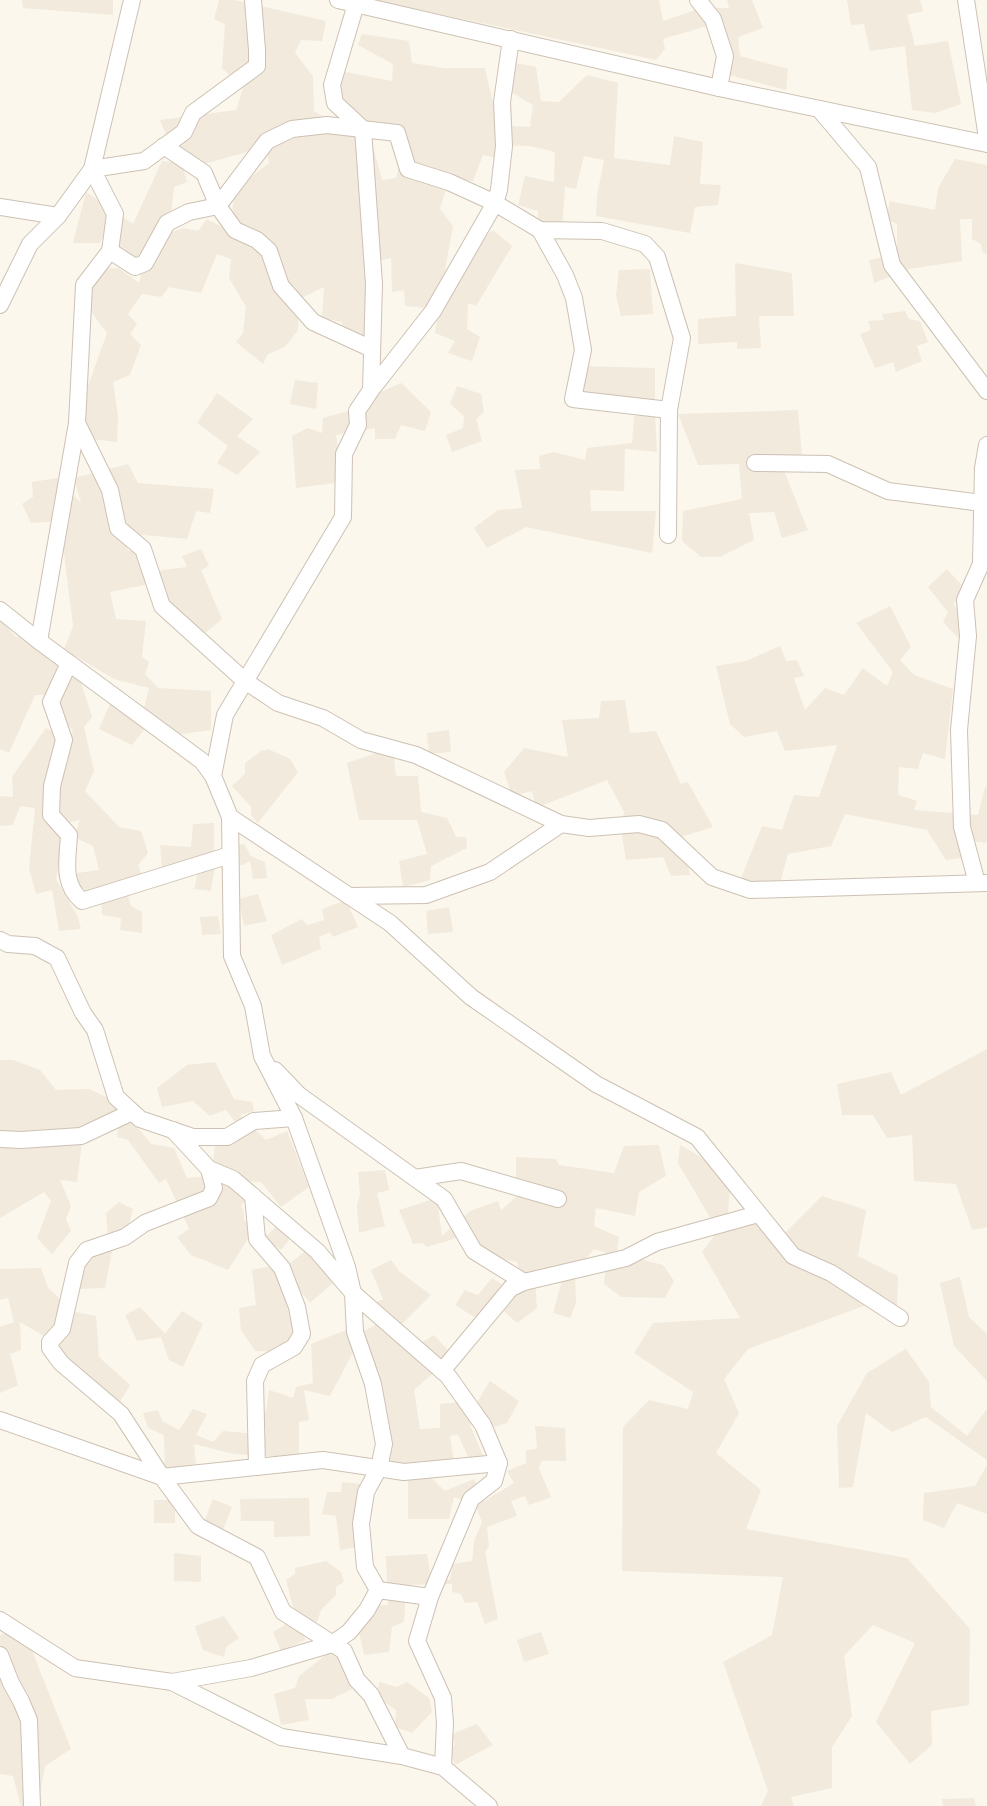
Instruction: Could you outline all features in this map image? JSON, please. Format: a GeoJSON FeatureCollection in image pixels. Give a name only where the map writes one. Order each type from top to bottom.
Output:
{"type":"FeatureCollection","features":[{"type":"Feature","properties":{"kind":"street"},"geometry":{"type":"LineString","coordinates":[[0,305],[30,244],[58,216],[92,169],[132,0]]}},
{"type":"Feature","properties":{"kind":"street"},"geometry":{"type":"LineString","coordinates":[[92,169],[144,160],[184,132],[193,113],[257,66],[253,0]]}},
{"type":"Feature","properties":{"kind":"street"},"geometry":{"type":"LineString","coordinates":[[338,0],[719,88],[987,144]]}},
{"type":"Feature","properties":{"kind":"street"},"geometry":{"type":"LineString","coordinates":[[698,0],[713,19],[724,56],[719,88]]}},
{"type":"Feature","properties":{"kind":"street"},"geometry":{"type":"LineString","coordinates":[[966,0],[987,138]]}},
{"type":"Feature","properties":{"kind":"street"},"geometry":{"type":"LineString","coordinates":[[356,4],[332,85],[334,103],[363,129],[374,284],[371,390]]}},
{"type":"Feature","properties":{"kind":"street"},"geometry":{"type":"LineString","coordinates":[[213,776],[225,715],[343,517],[344,454],[358,425],[356,411],[433,311],[495,203],[499,190],[504,146],[502,102],[510,39]]}},
{"type":"Feature","properties":{"kind":"street"},"geometry":{"type":"LineString","coordinates":[[819,109],[868,167],[892,265],[987,391]]}},
{"type":"Feature","properties":{"kind":"street"},"geometry":{"type":"LineString","coordinates":[[110,251],[135,267],[145,263],[167,223],[189,212],[218,206],[267,140],[292,129],[327,125],[397,133],[408,169],[449,182],[495,203],[540,230],[565,275],[574,298],[583,350],[572,399],[669,410]]}},
{"type":"Feature","properties":{"kind":"street"},"geometry":{"type":"LineString","coordinates":[[164,146],[204,173],[218,206],[235,230],[257,240],[269,251],[281,286],[313,322],[372,349]]}},
{"type":"Feature","properties":{"kind":"street"},"geometry":{"type":"LineString","coordinates":[[39,641],[77,423],[84,285],[110,251],[114,214],[92,169]]}},
{"type":"Feature","properties":{"kind":"street"},"geometry":{"type":"LineString","coordinates":[[0,207],[58,216]]}},
{"type":"Feature","properties":{"kind":"street"},"geometry":{"type":"LineString","coordinates":[[540,230],[602,231],[645,244],[657,257],[682,338],[669,410],[668,535]]}},
{"type":"Feature","properties":{"kind":"street"},"geometry":{"type":"LineString","coordinates":[[77,423],[110,490],[118,528],[143,549],[162,606],[245,681],[278,703],[323,718],[361,740],[416,755],[561,824],[590,828],[639,824],[662,830],[712,877],[750,890],[982,883],[962,827],[959,730],[968,636],[965,600],[981,564],[983,468],[987,445]]}},
{"type":"Feature","properties":{"kind":"street"},"geometry":{"type":"LineString","coordinates":[[755,463],[828,464],[888,491],[982,503]]}},
{"type":"Feature","properties":{"kind":"street"},"geometry":{"type":"LineString","coordinates":[[0,610],[39,641],[202,761],[213,776],[230,817],[232,956],[253,1006],[262,1056],[294,1118],[347,1267],[353,1293],[355,1332],[372,1384],[384,1444],[379,1468],[366,1492],[361,1524],[365,1567],[378,1590]]}},
{"type":"Feature","properties":{"kind":"street"},"geometry":{"type":"LineString","coordinates":[[69,663],[51,702],[64,740],[52,786],[51,815],[69,835],[67,877],[75,895],[82,901],[230,855]]}},
{"type":"Feature","properties":{"kind":"street"},"geometry":{"type":"LineString","coordinates":[[230,817],[390,923],[471,997],[590,1080],[697,1137],[793,1256],[831,1273],[900,1318]]}},
{"type":"Feature","properties":{"kind":"street"},"geometry":{"type":"LineString","coordinates":[[349,896],[426,895],[490,872],[561,824]]}},
{"type":"Feature","properties":{"kind":"street"},"geometry":{"type":"LineString","coordinates":[[0,940],[8,944],[35,946],[57,958],[83,1013],[95,1030],[116,1097],[140,1119],[193,1137],[227,1137],[254,1121],[294,1118]]}},
{"type":"Feature","properties":{"kind":"street"},"geometry":{"type":"LineString","coordinates":[[262,1056],[299,1096],[444,1199],[474,1251],[524,1282]]}},
{"type":"Feature","properties":{"kind":"street"},"geometry":{"type":"LineString","coordinates":[[0,1139],[21,1140],[81,1136],[132,1112]]}},
{"type":"Feature","properties":{"kind":"street"},"geometry":{"type":"LineString","coordinates":[[173,1130],[209,1169],[233,1179],[317,1251],[353,1293],[448,1376],[483,1425],[499,1463],[494,1481],[471,1500],[430,1597],[417,1641],[443,1698],[443,1767]]}},
{"type":"Feature","properties":{"kind":"street"},"geometry":{"type":"LineString","coordinates":[[209,1169],[214,1188],[209,1198],[144,1223],[125,1237],[86,1250],[77,1263],[62,1330],[50,1342],[50,1348],[61,1363],[122,1414],[162,1477],[198,1526],[257,1557],[283,1612],[344,1651],[357,1680],[371,1695],[402,1756]]}},
{"type":"Feature","properties":{"kind":"street"},"geometry":{"type":"LineString","coordinates":[[415,1178],[461,1171],[558,1199]]}},
{"type":"Feature","properties":{"kind":"street"},"geometry":{"type":"LineString","coordinates":[[253,1196],[257,1239],[282,1268],[297,1307],[302,1334],[294,1347],[262,1365],[255,1381],[257,1467]]}},
{"type":"Feature","properties":{"kind":"street"},"geometry":{"type":"LineString","coordinates":[[442,1371],[511,1288],[524,1282],[626,1258],[657,1242],[758,1214]]}},
{"type":"Feature","properties":{"kind":"street"},"geometry":{"type":"LineString","coordinates":[[0,1420],[162,1477],[323,1460],[404,1472],[499,1463]]}},
{"type":"Feature","properties":{"kind":"street"},"geometry":{"type":"LineString","coordinates":[[378,1590],[430,1597]]}},
{"type":"Feature","properties":{"kind":"street"},"geometry":{"type":"LineString","coordinates":[[0,1620],[75,1668],[172,1682],[251,1668],[332,1644],[349,1632],[367,1610],[378,1590]]}},
{"type":"Feature","properties":{"kind":"street"},"geometry":{"type":"LineString","coordinates":[[0,1655],[11,1683],[29,1720],[32,1806]]}},
{"type":"Feature","properties":{"kind":"street"},"geometry":{"type":"LineString","coordinates":[[172,1682],[281,1737],[402,1756],[443,1767],[489,1806]]}},
{"type":"Feature","properties":{"kind":"shaded area"},"geometry":{"type":"Polygon","coordinates":[[[22,0],[113,0],[113,15],[23,8],[22,0]]]}},
{"type":"Feature","properties":{"kind":"shaded area"},"geometry":{"type":"Polygon","coordinates":[[[219,0],[234,0],[326,21],[322,41],[301,40],[295,53],[313,76],[314,111],[374,150],[382,180],[396,178],[406,132],[370,122],[340,104],[335,86],[341,71],[392,81],[393,64],[358,45],[362,34],[409,41],[412,63],[444,68],[485,68],[498,125],[530,127],[533,105],[511,92],[510,62],[536,67],[541,101],[559,102],[587,75],[618,83],[614,158],[670,165],[674,136],[703,142],[700,184],[721,185],[718,205],[695,207],[690,233],[596,216],[597,196],[604,160],[584,156],[576,189],[565,187],[562,228],[537,229],[538,211],[518,205],[525,176],[554,182],[555,152],[530,146],[497,145],[496,158],[483,155],[473,181],[449,179],[440,209],[453,226],[445,270],[453,284],[471,250],[493,230],[512,246],[476,306],[468,303],[467,329],[480,337],[472,361],[448,353],[455,341],[435,333],[439,309],[405,306],[404,290],[392,292],[391,258],[374,262],[367,278],[364,339],[344,342],[342,322],[322,318],[324,287],[299,299],[298,330],[285,347],[268,354],[263,364],[236,342],[243,333],[246,307],[229,278],[231,259],[217,254],[201,293],[169,287],[161,297],[142,294],[128,314],[137,324],[130,334],[141,345],[130,375],[113,382],[118,417],[117,442],[83,438],[80,425],[88,386],[107,333],[86,305],[96,269],[119,268],[139,283],[144,262],[117,251],[121,231],[106,227],[100,243],[73,243],[86,192],[133,224],[162,161],[182,163],[187,182],[174,187],[169,233],[184,228],[198,231],[207,219],[230,231],[235,189],[269,163],[266,147],[200,165],[173,152],[160,120],[236,110],[243,88],[222,68],[225,24],[214,19],[219,0]]]}},
{"type":"Feature","properties":{"kind":"shaded area"},"geometry":{"type":"Polygon","coordinates":[[[373,0],[659,0],[663,21],[701,8],[729,8],[727,0],[752,0],[763,28],[738,37],[740,56],[788,69],[786,90],[722,73],[730,41],[721,22],[663,39],[665,49],[656,60],[373,0]]]}},
{"type":"Feature","properties":{"kind":"shaded area"},"geometry":{"type":"Polygon","coordinates":[[[847,0],[920,0],[923,11],[907,15],[915,46],[948,41],[961,104],[935,113],[912,110],[905,46],[870,51],[864,24],[851,25],[847,0]]]}},
{"type":"Feature","properties":{"kind":"shaded area"},"geometry":{"type":"Polygon","coordinates":[[[955,159],[987,165],[987,254],[983,253],[981,244],[972,239],[972,219],[960,219],[962,261],[909,269],[874,283],[869,260],[897,254],[897,224],[886,219],[890,201],[935,210],[938,188],[955,159]]]}},
{"type":"Feature","properties":{"kind":"shaded area"},"geometry":{"type":"Polygon","coordinates":[[[735,263],[792,273],[794,316],[759,316],[761,348],[737,349],[737,342],[698,344],[698,319],[736,316],[735,263]]]}},
{"type":"Feature","properties":{"kind":"shaded area"},"geometry":{"type":"Polygon","coordinates":[[[650,269],[653,314],[621,316],[616,296],[619,270],[650,269]]]}},
{"type":"Feature","properties":{"kind":"shaded area"},"geometry":{"type":"Polygon","coordinates":[[[905,311],[909,319],[920,321],[928,342],[917,346],[922,361],[896,372],[893,362],[875,368],[860,334],[871,330],[868,321],[884,320],[882,314],[905,311]]]}},
{"type":"Feature","properties":{"kind":"shaded area"},"geometry":{"type":"Polygon","coordinates":[[[580,366],[655,368],[655,399],[579,394],[580,366]]]}},
{"type":"Feature","properties":{"kind":"shaded area"},"geometry":{"type":"Polygon","coordinates":[[[295,380],[318,383],[316,409],[290,404],[295,380]]]}},
{"type":"Feature","properties":{"kind":"shaded area"},"geometry":{"type":"Polygon","coordinates":[[[401,383],[431,412],[425,431],[401,425],[395,439],[375,439],[375,428],[336,435],[344,482],[296,488],[292,436],[308,428],[322,433],[323,418],[373,404],[372,396],[401,383]]]}},
{"type":"Feature","properties":{"kind":"shaded area"},"geometry":{"type":"Polygon","coordinates":[[[457,386],[481,394],[484,412],[476,419],[482,441],[452,452],[446,435],[463,428],[464,416],[450,404],[457,386]]]}},
{"type":"Feature","properties":{"kind":"shaded area"},"geometry":{"type":"Polygon","coordinates":[[[217,393],[253,419],[237,436],[260,452],[237,475],[217,463],[228,446],[197,423],[217,393]]]}},
{"type":"Feature","properties":{"kind":"shaded area"},"geometry":{"type":"Polygon","coordinates":[[[798,410],[803,467],[782,466],[808,530],[782,538],[774,512],[749,513],[754,540],[720,557],[701,557],[682,541],[683,511],[742,499],[739,464],[698,465],[678,414],[798,410]]]}},
{"type":"Feature","properties":{"kind":"shaded area"},"geometry":{"type":"Polygon","coordinates":[[[655,414],[657,452],[625,449],[624,491],[590,490],[591,511],[656,511],[652,553],[526,527],[487,548],[474,528],[498,510],[522,508],[515,470],[540,469],[539,456],[554,452],[585,460],[587,448],[632,443],[634,416],[655,414]]]}},
{"type":"Feature","properties":{"kind":"shaded area"},"geometry":{"type":"Polygon","coordinates":[[[128,464],[138,483],[214,489],[210,513],[196,511],[187,539],[122,533],[128,551],[140,549],[146,572],[187,567],[182,556],[201,549],[209,566],[201,570],[222,619],[199,638],[169,612],[159,582],[110,592],[116,619],[146,621],[142,657],[149,662],[145,674],[158,688],[211,691],[211,730],[174,735],[151,721],[132,745],[99,729],[112,699],[141,720],[149,688],[114,679],[72,654],[92,717],[84,727],[94,771],[85,791],[119,827],[141,831],[148,853],[138,865],[145,884],[126,887],[131,906],[142,912],[142,933],[120,930],[121,918],[102,915],[101,893],[79,897],[70,874],[99,870],[93,846],[74,837],[80,820],[63,824],[62,851],[56,879],[78,917],[81,929],[59,931],[52,890],[36,894],[29,868],[35,808],[20,806],[13,825],[0,826],[0,796],[13,797],[12,777],[46,728],[69,742],[73,730],[59,717],[52,695],[35,695],[9,753],[0,749],[0,620],[15,636],[34,640],[60,660],[73,626],[60,521],[31,523],[22,504],[33,497],[32,482],[57,478],[81,503],[74,478],[128,464]]]}},
{"type":"Feature","properties":{"kind":"shaded area"},"geometry":{"type":"Polygon","coordinates":[[[947,569],[966,590],[953,604],[967,626],[958,638],[943,622],[948,612],[928,587],[947,569]]]}},
{"type":"Feature","properties":{"kind":"shaded area"},"geometry":{"type":"Polygon","coordinates":[[[890,606],[911,647],[900,660],[914,675],[953,689],[945,759],[923,753],[918,769],[899,767],[898,795],[917,801],[914,810],[978,815],[985,787],[987,787],[987,843],[969,841],[971,857],[946,860],[927,830],[845,814],[831,846],[788,854],[779,886],[739,883],[762,826],[782,830],[794,795],[819,797],[837,745],[785,751],[777,731],[744,737],[730,724],[716,666],[746,661],[780,646],[786,661],[797,660],[804,676],[794,678],[805,710],[825,688],[844,695],[863,668],[887,686],[893,672],[856,623],[890,606]]]}},
{"type":"Feature","properties":{"kind":"shaded area"},"geometry":{"type":"Polygon","coordinates":[[[625,700],[630,733],[656,731],[681,784],[688,782],[713,827],[681,837],[690,875],[671,876],[663,857],[626,860],[621,830],[624,812],[607,780],[536,808],[532,791],[512,796],[504,772],[524,748],[568,757],[562,720],[599,718],[601,701],[625,700]]]}},
{"type":"Feature","properties":{"kind":"shaded area"},"geometry":{"type":"Polygon","coordinates":[[[449,730],[451,752],[429,754],[427,733],[449,730]]]}},
{"type":"Feature","properties":{"kind":"shaded area"},"geometry":{"type":"Polygon","coordinates":[[[268,749],[290,759],[298,772],[258,823],[251,815],[251,807],[232,786],[245,774],[245,763],[261,751],[268,749]]]}},
{"type":"Feature","properties":{"kind":"shaded area"},"geometry":{"type":"Polygon","coordinates":[[[385,750],[394,758],[396,776],[418,776],[421,812],[447,818],[456,837],[466,837],[467,848],[431,866],[430,880],[403,887],[399,861],[427,854],[417,820],[359,820],[347,763],[385,750]]]}},
{"type":"Feature","properties":{"kind":"shaded area"},"geometry":{"type":"Polygon","coordinates":[[[214,823],[214,851],[244,844],[251,856],[265,862],[267,878],[253,879],[250,861],[243,865],[216,860],[211,891],[194,889],[199,867],[162,872],[160,845],[191,847],[193,824],[214,823]]]}},
{"type":"Feature","properties":{"kind":"shaded area"},"geometry":{"type":"Polygon","coordinates":[[[258,894],[267,921],[244,926],[239,899],[258,894]]]}},
{"type":"Feature","properties":{"kind":"shaded area"},"geometry":{"type":"Polygon","coordinates":[[[346,900],[358,927],[333,937],[330,932],[319,937],[321,949],[282,965],[271,935],[302,919],[307,925],[324,920],[322,909],[346,900]]]}},
{"type":"Feature","properties":{"kind":"shaded area"},"geometry":{"type":"Polygon","coordinates":[[[449,907],[453,932],[428,934],[426,911],[449,907]]]}},
{"type":"Feature","properties":{"kind":"shaded area"},"geometry":{"type":"Polygon","coordinates":[[[218,916],[221,934],[202,935],[200,917],[218,916]]]}},
{"type":"Feature","properties":{"kind":"shaded area"},"geometry":{"type":"Polygon","coordinates":[[[987,1049],[987,1227],[972,1230],[956,1184],[914,1181],[912,1135],[887,1138],[873,1115],[842,1115],[837,1084],[891,1072],[901,1095],[987,1049]]]}},
{"type":"Feature","properties":{"kind":"shaded area"},"geometry":{"type":"Polygon","coordinates":[[[0,1060],[13,1060],[40,1070],[56,1090],[89,1089],[117,1102],[151,1144],[174,1148],[187,1178],[211,1176],[215,1146],[245,1135],[226,1110],[210,1116],[193,1101],[162,1107],[157,1088],[187,1065],[215,1062],[234,1099],[252,1102],[254,1111],[240,1115],[266,1140],[287,1131],[309,1187],[281,1207],[261,1182],[242,1181],[246,1199],[241,1206],[244,1212],[244,1220],[268,1235],[279,1223],[292,1236],[281,1250],[265,1239],[251,1234],[228,1270],[191,1255],[177,1237],[189,1229],[166,1179],[159,1183],[128,1140],[117,1137],[119,1122],[84,1127],[77,1182],[60,1180],[71,1206],[66,1219],[71,1231],[52,1254],[37,1238],[51,1201],[44,1192],[0,1218],[0,1060]]]}},
{"type":"Feature","properties":{"kind":"shaded area"},"geometry":{"type":"Polygon","coordinates":[[[659,1145],[666,1176],[639,1192],[635,1216],[596,1208],[594,1226],[619,1237],[617,1253],[663,1265],[674,1281],[665,1298],[621,1297],[604,1284],[607,1253],[594,1249],[575,1272],[576,1303],[570,1318],[553,1313],[563,1277],[535,1279],[537,1308],[517,1323],[497,1305],[479,1320],[455,1305],[465,1290],[478,1295],[492,1278],[511,1290],[520,1282],[517,1262],[482,1255],[463,1236],[427,1247],[423,1243],[413,1244],[399,1210],[437,1198],[442,1236],[470,1211],[498,1201],[501,1210],[516,1197],[516,1157],[556,1159],[559,1165],[614,1173],[624,1146],[659,1145]]]}},
{"type":"Feature","properties":{"kind":"shaded area"},"geometry":{"type":"Polygon","coordinates":[[[680,1145],[731,1174],[728,1214],[783,1235],[822,1196],[866,1210],[858,1256],[898,1276],[897,1307],[869,1304],[748,1349],[724,1379],[739,1413],[716,1453],[761,1490],[746,1529],[907,1558],[970,1629],[969,1705],[931,1711],[932,1745],[910,1764],[876,1722],[915,1643],[873,1625],[844,1656],[852,1716],[832,1747],[832,1788],[791,1797],[794,1806],[761,1806],[768,1791],[723,1662],[772,1635],[783,1577],[622,1571],[623,1427],[649,1400],[688,1409],[693,1392],[634,1353],[653,1323],[740,1318],[702,1252],[718,1231],[678,1163],[680,1145]]]}},
{"type":"Feature","properties":{"kind":"shaded area"},"geometry":{"type":"Polygon","coordinates":[[[385,1170],[389,1190],[377,1193],[385,1226],[359,1233],[357,1205],[360,1195],[358,1172],[385,1170]]]}},
{"type":"Feature","properties":{"kind":"shaded area"},"geometry":{"type":"Polygon","coordinates":[[[119,1202],[133,1209],[127,1232],[115,1236],[105,1288],[78,1289],[65,1310],[96,1316],[99,1357],[130,1385],[120,1402],[68,1374],[47,1338],[20,1322],[21,1350],[10,1354],[18,1385],[0,1393],[0,1327],[14,1322],[8,1298],[0,1300],[0,1269],[41,1268],[48,1288],[59,1298],[72,1288],[83,1253],[109,1247],[106,1213],[119,1202]]]}},
{"type":"Feature","properties":{"kind":"shaded area"},"geometry":{"type":"Polygon","coordinates":[[[311,1246],[334,1282],[310,1303],[296,1286],[283,1291],[296,1342],[287,1352],[255,1351],[241,1330],[239,1308],[256,1305],[252,1270],[271,1266],[281,1271],[311,1246]]]}},
{"type":"Feature","properties":{"kind":"shaded area"},"geometry":{"type":"Polygon","coordinates":[[[391,1260],[399,1271],[431,1295],[393,1333],[407,1351],[434,1335],[453,1356],[414,1390],[420,1429],[440,1428],[440,1404],[462,1402],[470,1414],[490,1381],[519,1401],[507,1423],[495,1427],[485,1418],[470,1425],[484,1458],[471,1463],[458,1435],[450,1436],[454,1462],[418,1465],[445,1491],[474,1479],[484,1501],[514,1483],[507,1471],[526,1463],[526,1450],[537,1449],[535,1426],[565,1428],[566,1461],[541,1461],[539,1468],[551,1497],[529,1505],[525,1496],[511,1501],[517,1516],[487,1527],[489,1546],[485,1552],[498,1619],[485,1624],[477,1602],[465,1603],[461,1594],[452,1592],[452,1584],[406,1585],[404,1622],[392,1627],[389,1652],[364,1655],[358,1629],[370,1619],[371,1606],[388,1605],[386,1556],[427,1554],[431,1578],[450,1580],[453,1564],[472,1561],[474,1541],[482,1522],[475,1505],[454,1497],[449,1519],[408,1519],[408,1472],[400,1470],[387,1459],[379,1373],[359,1341],[330,1396],[304,1390],[309,1420],[299,1422],[299,1458],[234,1454],[194,1444],[196,1464],[165,1470],[164,1435],[148,1428],[143,1413],[158,1410],[162,1421],[179,1430],[193,1409],[207,1414],[196,1435],[213,1442],[223,1431],[266,1435],[263,1414],[266,1411],[269,1390],[293,1398],[296,1387],[313,1383],[311,1344],[346,1330],[353,1337],[375,1325],[377,1302],[383,1299],[371,1270],[391,1260]]]}},
{"type":"Feature","properties":{"kind":"shaded area"},"geometry":{"type":"Polygon","coordinates":[[[960,1277],[969,1317],[987,1334],[987,1381],[954,1346],[940,1283],[960,1277]]]}},
{"type":"Feature","properties":{"kind":"shaded area"},"geometry":{"type":"Polygon","coordinates":[[[140,1307],[165,1334],[182,1311],[203,1324],[183,1367],[169,1360],[161,1337],[137,1341],[125,1315],[140,1307]]]}},
{"type":"Feature","properties":{"kind":"shaded area"},"geometry":{"type":"Polygon","coordinates":[[[906,1349],[929,1382],[931,1407],[967,1436],[987,1409],[987,1460],[926,1417],[892,1432],[866,1413],[853,1487],[839,1488],[837,1426],[867,1373],[906,1349]]]}},
{"type":"Feature","properties":{"kind":"shaded area"},"geometry":{"type":"Polygon","coordinates":[[[987,1465],[987,1514],[957,1503],[944,1528],[923,1520],[924,1493],[975,1486],[987,1465]]]}},
{"type":"Feature","properties":{"kind":"shaded area"},"geometry":{"type":"Polygon","coordinates":[[[342,1482],[362,1484],[363,1546],[340,1550],[336,1516],[322,1514],[327,1492],[341,1492],[342,1482]]]}},
{"type":"Feature","properties":{"kind":"shaded area"},"geometry":{"type":"Polygon","coordinates":[[[309,1498],[310,1536],[274,1537],[274,1521],[241,1521],[240,1499],[309,1498]]]}},
{"type":"Feature","properties":{"kind":"shaded area"},"geometry":{"type":"Polygon","coordinates":[[[213,1499],[232,1507],[223,1530],[204,1522],[213,1499]]]}},
{"type":"Feature","properties":{"kind":"shaded area"},"geometry":{"type":"Polygon","coordinates":[[[154,1500],[175,1500],[175,1523],[154,1523],[154,1500]]]}},
{"type":"Feature","properties":{"kind":"shaded area"},"geometry":{"type":"Polygon","coordinates":[[[174,1553],[201,1556],[201,1582],[174,1581],[174,1553]]]}},
{"type":"Feature","properties":{"kind":"shaded area"},"geometry":{"type":"Polygon","coordinates":[[[326,1561],[341,1572],[344,1582],[336,1587],[336,1595],[321,1610],[317,1622],[302,1622],[305,1640],[281,1651],[273,1632],[296,1618],[286,1580],[295,1574],[295,1568],[326,1561]]]}},
{"type":"Feature","properties":{"kind":"shaded area"},"geometry":{"type":"Polygon","coordinates":[[[224,1616],[239,1638],[226,1647],[224,1657],[203,1650],[195,1626],[224,1616]]]}},
{"type":"Feature","properties":{"kind":"shaded area"},"geometry":{"type":"Polygon","coordinates":[[[23,1628],[71,1749],[45,1766],[38,1806],[21,1806],[13,1776],[0,1774],[0,1635],[23,1628]]]}},
{"type":"Feature","properties":{"kind":"shaded area"},"geometry":{"type":"Polygon","coordinates":[[[541,1632],[549,1654],[524,1662],[517,1640],[541,1632]]]}},
{"type":"Feature","properties":{"kind":"shaded area"},"geometry":{"type":"Polygon","coordinates":[[[332,1650],[348,1666],[352,1689],[332,1699],[305,1699],[309,1720],[281,1725],[274,1694],[295,1688],[299,1676],[332,1650]]]}},
{"type":"Feature","properties":{"kind":"shaded area"},"geometry":{"type":"Polygon","coordinates":[[[380,1682],[397,1687],[407,1682],[429,1698],[432,1712],[412,1733],[395,1727],[396,1710],[375,1696],[380,1682]]]}},
{"type":"Feature","properties":{"kind":"shaded area"},"geometry":{"type":"Polygon","coordinates":[[[477,1724],[493,1745],[455,1765],[450,1749],[455,1745],[452,1734],[477,1724]]]}},
{"type":"Feature","properties":{"kind":"shaded area"},"geometry":{"type":"Polygon","coordinates":[[[974,1798],[976,1806],[943,1806],[942,1799],[974,1798]]]}}]}
